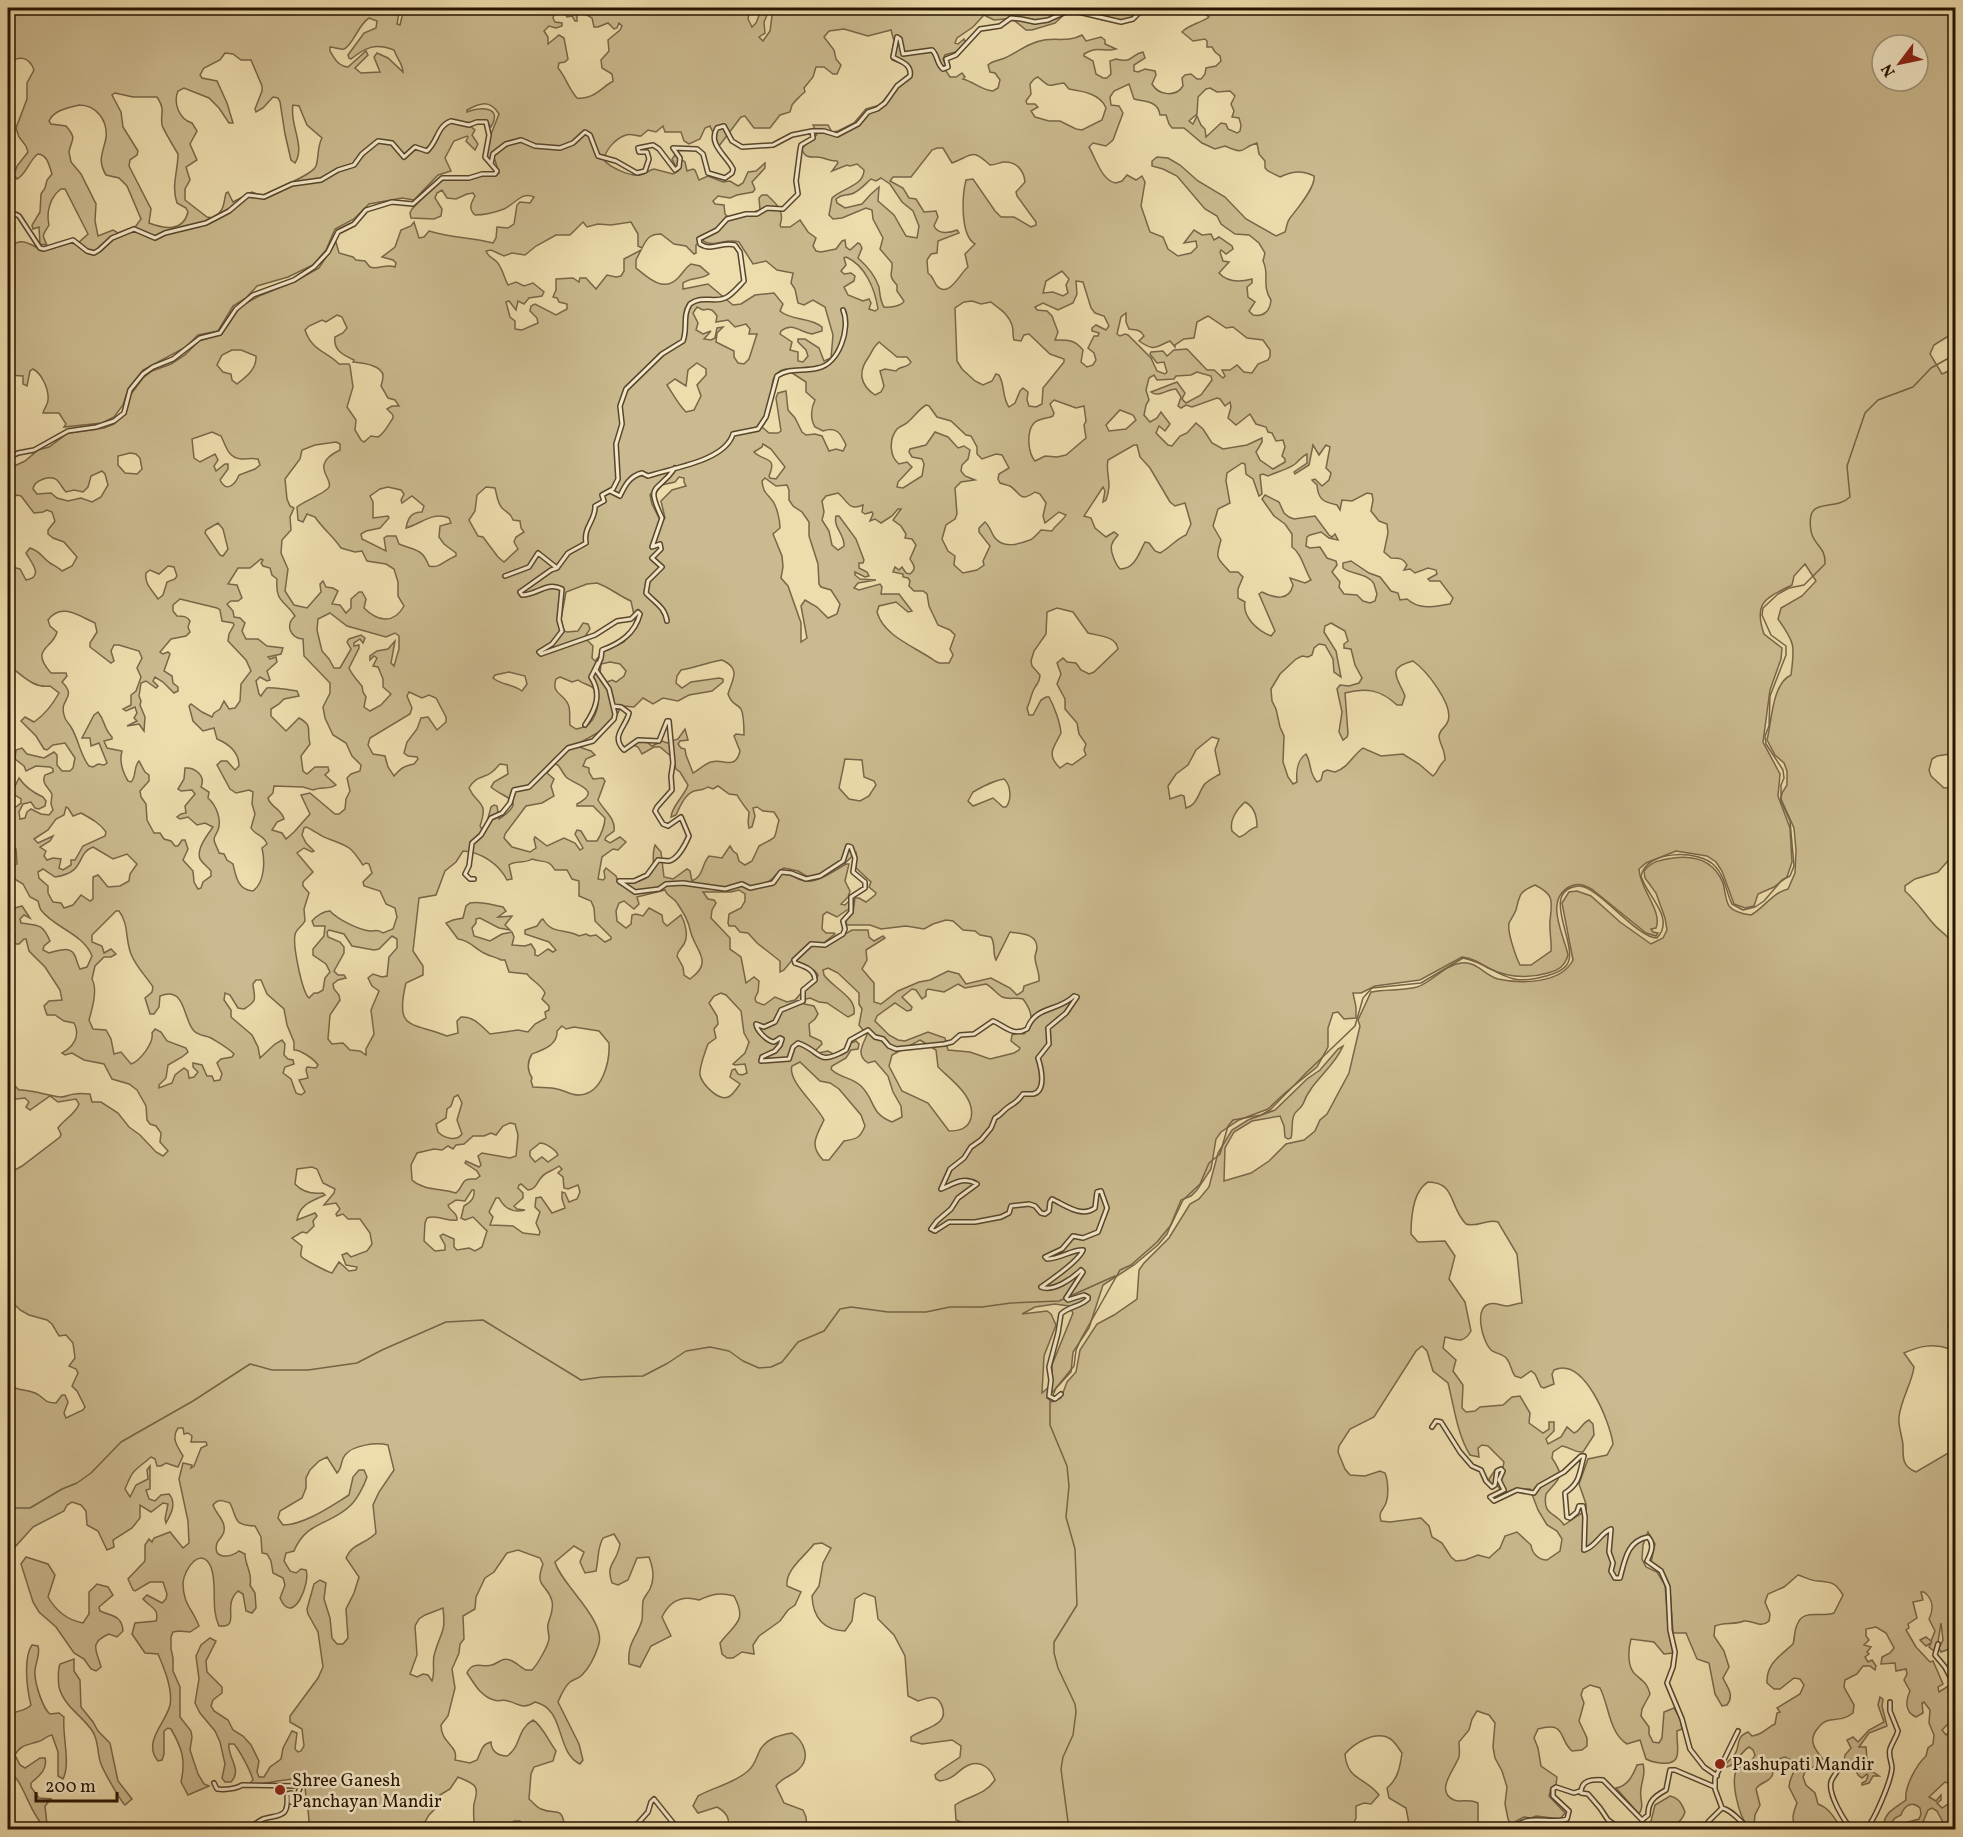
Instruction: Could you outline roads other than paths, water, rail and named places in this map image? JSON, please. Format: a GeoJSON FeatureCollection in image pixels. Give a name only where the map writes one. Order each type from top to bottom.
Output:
{"type":"FeatureCollection","features":[{"type":"Feature","properties":{"kind":"street"},"geometry":{"type":"LineString","coordinates":[[491,164],[491,158],[496,150],[513,142],[524,141],[535,146],[560,148],[573,142],[585,132],[590,135],[598,156],[616,161],[637,173],[643,172],[649,159],[646,152],[639,152],[638,149],[651,145],[659,149],[675,170],[679,167],[680,161],[673,150],[674,147],[698,148],[704,156],[708,173],[724,179],[733,171],[729,162],[720,153],[715,141],[714,131],[720,126],[725,127],[734,144],[742,147],[773,145],[792,135],[812,131],[824,131],[837,135],[858,124],[868,111],[877,109],[885,103],[897,86],[908,78],[910,73],[908,65],[893,57],[897,37],[900,39],[903,54],[932,50],[936,54],[938,64],[943,69],[948,67],[946,59],[956,55],[980,29],[1000,26],[1011,18],[1035,22],[1048,20],[1070,10],[1121,22],[1133,19],[1144,8]]}},
{"type":"Feature","properties":{"kind":"street"},"geometry":{"type":"LineString","coordinates":[[8,219],[15,214],[18,216],[40,248],[44,249],[73,240],[87,251],[94,253],[112,237],[134,229],[155,238],[160,234],[212,220],[229,211],[248,195],[264,197],[292,184],[317,182],[338,170],[354,165],[362,154],[378,141],[392,143],[404,157],[415,147],[427,151],[434,144],[442,127],[451,121],[469,125],[486,122],[489,135],[484,153],[497,172],[469,178],[445,177],[437,181],[413,204],[392,202],[366,210],[354,224],[338,232],[328,252],[314,267],[294,280],[253,296],[236,309],[220,333],[200,338],[173,359],[143,374],[132,386],[125,410],[118,418],[96,427],[68,431],[34,450],[18,453],[8,458]]}},
{"type":"Feature","properties":{"kind":"street"},"geometry":{"type":"LineString","coordinates":[[474,879],[470,879],[465,874],[470,866],[472,843],[481,835],[490,818],[502,813],[510,802],[514,790],[529,787],[568,748],[593,741],[614,719],[615,714],[606,682],[597,670],[602,658],[602,650],[622,642],[636,626],[640,614],[636,612],[631,619],[617,621],[595,635],[541,654],[539,652],[552,644],[562,632],[559,620],[562,589],[556,586],[542,587],[526,596],[522,596],[520,592],[550,570],[557,568],[568,553],[586,543],[585,533],[595,512],[595,506],[604,501],[602,495],[615,487],[618,479],[616,444],[622,424],[621,400],[626,389],[662,354],[683,341],[685,337],[684,319],[690,304],[700,299],[717,300],[727,297],[745,278],[740,252],[735,245],[707,248],[700,244],[699,238],[717,230],[727,219],[746,214],[757,214],[767,208],[786,207],[798,194],[796,183],[801,145],[813,138],[812,131]]}},
{"type":"Feature","properties":{"kind":"street"},"geometry":{"type":"LineString","coordinates":[[610,491],[620,496],[626,483],[637,474],[642,473],[648,476],[712,456],[731,440],[733,434],[758,429],[766,417],[777,376],[790,370],[821,368],[843,342],[847,319],[843,310]]}},
{"type":"Feature","properties":{"kind":"street"},"geometry":{"type":"LineString","coordinates":[[667,621],[663,608],[646,593],[648,582],[662,567],[652,558],[661,549],[660,544],[652,547],[662,518],[653,499],[653,493],[675,468]]}},
{"type":"Feature","properties":{"kind":"street"},"geometry":{"type":"LineString","coordinates":[[505,576],[529,567],[538,553],[557,568]]}},
{"type":"Feature","properties":{"kind":"street"},"geometry":{"type":"LineString","coordinates":[[585,725],[596,710],[598,688],[591,677],[593,669],[602,658]]}},
{"type":"Feature","properties":{"kind":"street"},"geometry":{"type":"LineString","coordinates":[[613,706],[624,708],[630,714],[617,736],[624,750],[638,740],[659,741],[669,721],[673,763],[670,776],[672,790],[656,811],[663,824],[668,826],[681,817],[689,836],[678,854],[672,859],[658,860],[647,875],[636,880],[619,881],[635,892],[659,889],[666,884],[681,882],[725,889],[742,884],[750,888],[773,883],[779,873],[783,872],[809,879],[840,865],[846,858],[848,846],[851,847],[855,856],[853,870],[864,882],[865,888],[851,897],[851,912],[843,921],[845,928],[843,934],[825,945],[811,944],[794,960],[795,963],[811,971],[815,980],[803,990],[803,1001],[781,1010],[775,1022],[764,1027],[756,1024],[757,1029],[769,1041],[782,1039],[778,1048],[762,1057],[761,1061],[789,1059],[793,1047],[798,1043],[819,1057],[829,1058],[846,1050],[850,1040],[868,1030],[874,1037],[883,1039],[889,1046],[896,1049],[952,1042],[960,1035],[974,1034],[993,1021],[1007,1031],[1022,1032],[1027,1029],[1030,1020],[1035,1016],[1065,1004],[1074,996],[1077,998],[1066,1013],[1048,1028],[1048,1044],[1038,1058],[1043,1076],[1038,1091],[1034,1094],[1023,1094],[1016,1105],[995,1118],[991,1128],[981,1140],[948,1171],[940,1189],[961,1180],[977,1184],[958,1198],[951,1209],[931,1228],[935,1231],[949,1222],[975,1222],[1001,1217],[1009,1213],[1011,1206],[1015,1204],[1033,1205],[1045,1214],[1049,1211],[1052,1199],[1067,1207],[1090,1211],[1095,1208],[1097,1192],[1101,1191],[1107,1208],[1098,1232],[1083,1238],[1074,1236],[1062,1249],[1045,1257],[1047,1259],[1057,1258],[1083,1250],[1082,1255],[1065,1270],[1041,1287],[1053,1288],[1080,1271],[1083,1272],[1066,1298],[1068,1300],[1084,1295],[1088,1299],[1061,1314],[1049,1365],[1052,1380],[1049,1396],[1054,1399],[1061,1394]]}},
{"type":"Feature","properties":{"kind":"street"},"geometry":{"type":"LineString","coordinates":[[1432,1427],[1437,1421],[1441,1422],[1460,1452],[1472,1466],[1481,1470],[1492,1487],[1495,1485],[1497,1471],[1501,1469],[1503,1471],[1499,1480],[1504,1490],[1490,1497],[1494,1501],[1517,1490],[1534,1494],[1539,1486],[1564,1472],[1581,1456],[1584,1456],[1582,1471],[1575,1486],[1564,1496],[1567,1517],[1570,1518],[1577,1512],[1579,1506],[1583,1506],[1584,1550],[1589,1549],[1611,1529],[1609,1552],[1613,1563],[1611,1572],[1615,1578],[1620,1578],[1629,1547],[1642,1538],[1648,1536],[1650,1539],[1651,1551],[1647,1561],[1660,1571],[1665,1581],[1670,1630],[1675,1652],[1673,1667],[1667,1683],[1682,1719],[1690,1749],[1704,1767],[1717,1776]]}},
{"type":"Feature","properties":{"kind":"street"},"geometry":{"type":"LineString","coordinates":[[1938,1644],[1935,1654],[1956,1688]]}},
{"type":"Feature","properties":{"kind":"street"},"geometry":{"type":"LineString","coordinates":[[1865,1830],[1885,1795],[1892,1770],[1890,1750],[1898,1731],[1890,1711],[1890,1702]]}},
{"type":"Feature","properties":{"kind":"street"},"geometry":{"type":"LineString","coordinates":[[1722,1808],[1715,1787],[1717,1776],[1738,1731]]}},
{"type":"Feature","properties":{"kind":"street"},"geometry":{"type":"LineString","coordinates":[[1841,1765],[1831,1780],[1832,1793],[1836,1804],[1853,1830]]}},
{"type":"Feature","properties":{"kind":"street"},"geometry":{"type":"LineString","coordinates":[[1512,1830],[1520,1821],[1567,1819],[1569,1811],[1552,1796],[1553,1789],[1556,1787],[1574,1793],[1580,1791],[1586,1781],[1603,1780],[1642,1820],[1648,1815],[1651,1800],[1666,1790],[1670,1770],[1715,1787]]}},
{"type":"Feature","properties":{"kind":"street"},"geometry":{"type":"LineString","coordinates":[[213,1783],[217,1789],[224,1790],[242,1785],[300,1787],[294,1803],[291,1802],[291,1793],[287,1794],[287,1804],[281,1816],[262,1820],[250,1827],[250,1830]]}},
{"type":"Feature","properties":{"kind":"street"},"geometry":{"type":"LineString","coordinates":[[1580,1791],[1593,1798],[1608,1820],[1622,1830]]}},
{"type":"Feature","properties":{"kind":"street"},"geometry":{"type":"LineString","coordinates":[[632,1830],[648,1812],[654,1799],[674,1824],[682,1830]]}},
{"type":"Feature","properties":{"kind":"street"},"geometry":{"type":"LineString","coordinates":[[1708,1830],[1708,1822],[1722,1808]]}},
{"type":"Feature","properties":{"kind":"street"},"geometry":{"type":"LineString","coordinates":[[1722,1808],[1729,1810],[1742,1824],[1752,1830]]}},
{"type":"Feature","properties":{"kind":"waterway"},"geometry":{"type":"LineString","coordinates":[[1067,1830],[1061,1769],[1063,1757],[1073,1735],[1076,1712],[1075,1704],[1058,1668],[1054,1642],[1077,1605],[1075,1549],[1066,1517],[1069,1486],[1067,1466],[1050,1425],[1050,1402],[1056,1388],[1074,1366],[1076,1350],[1081,1339],[1120,1270],[1131,1265],[1157,1242],[1171,1225],[1183,1200],[1200,1184],[1209,1163],[1220,1154],[1228,1126],[1233,1120],[1261,1115],[1270,1110],[1355,1026],[1363,998],[1372,988],[1421,983],[1463,958],[1520,980],[1559,971],[1566,966],[1569,958],[1569,947],[1560,909],[1561,898],[1566,890],[1578,886],[1595,893],[1638,930],[1657,938],[1662,930],[1662,915],[1641,876],[1645,867],[1662,857],[1686,855],[1707,860],[1721,874],[1732,904],[1743,910],[1755,907],[1764,901],[1782,880],[1790,876],[1794,866],[1790,821],[1781,801],[1783,770],[1766,744],[1765,736],[1769,726],[1770,696],[1786,655],[1786,646],[1771,635],[1762,615],[1763,608],[1778,594],[1789,588],[1804,585],[1825,564],[1824,553],[1812,536],[1810,520],[1812,512],[1816,508],[1843,502],[1850,497],[1847,466],[1865,413],[1878,400],[1913,387],[1931,368],[1956,354]]}},
{"type":"Feature","properties":{"kind":"waterway"},"geometry":{"type":"LineString","coordinates":[[8,1508],[30,1508],[77,1483],[91,1473],[121,1442],[193,1401],[250,1364],[272,1370],[308,1370],[357,1363],[446,1322],[483,1320],[581,1380],[643,1376],[686,1351],[710,1347],[729,1351],[759,1368],[771,1367],[782,1362],[798,1342],[824,1331],[840,1309],[851,1307],[888,1312],[926,1312],[950,1307],[1059,1301],[1115,1276]]}},
{"type":"Feature","properties":{"kind":"place","name":"Pashupati Mandir"},"geometry":{"type":"Point","coordinates":[1720,1764]}},
{"type":"Feature","properties":{"kind":"place","name":"Shree Ganesh Panchayan Mandir"},"geometry":{"type":"Point","coordinates":[280,1790]}}]}
